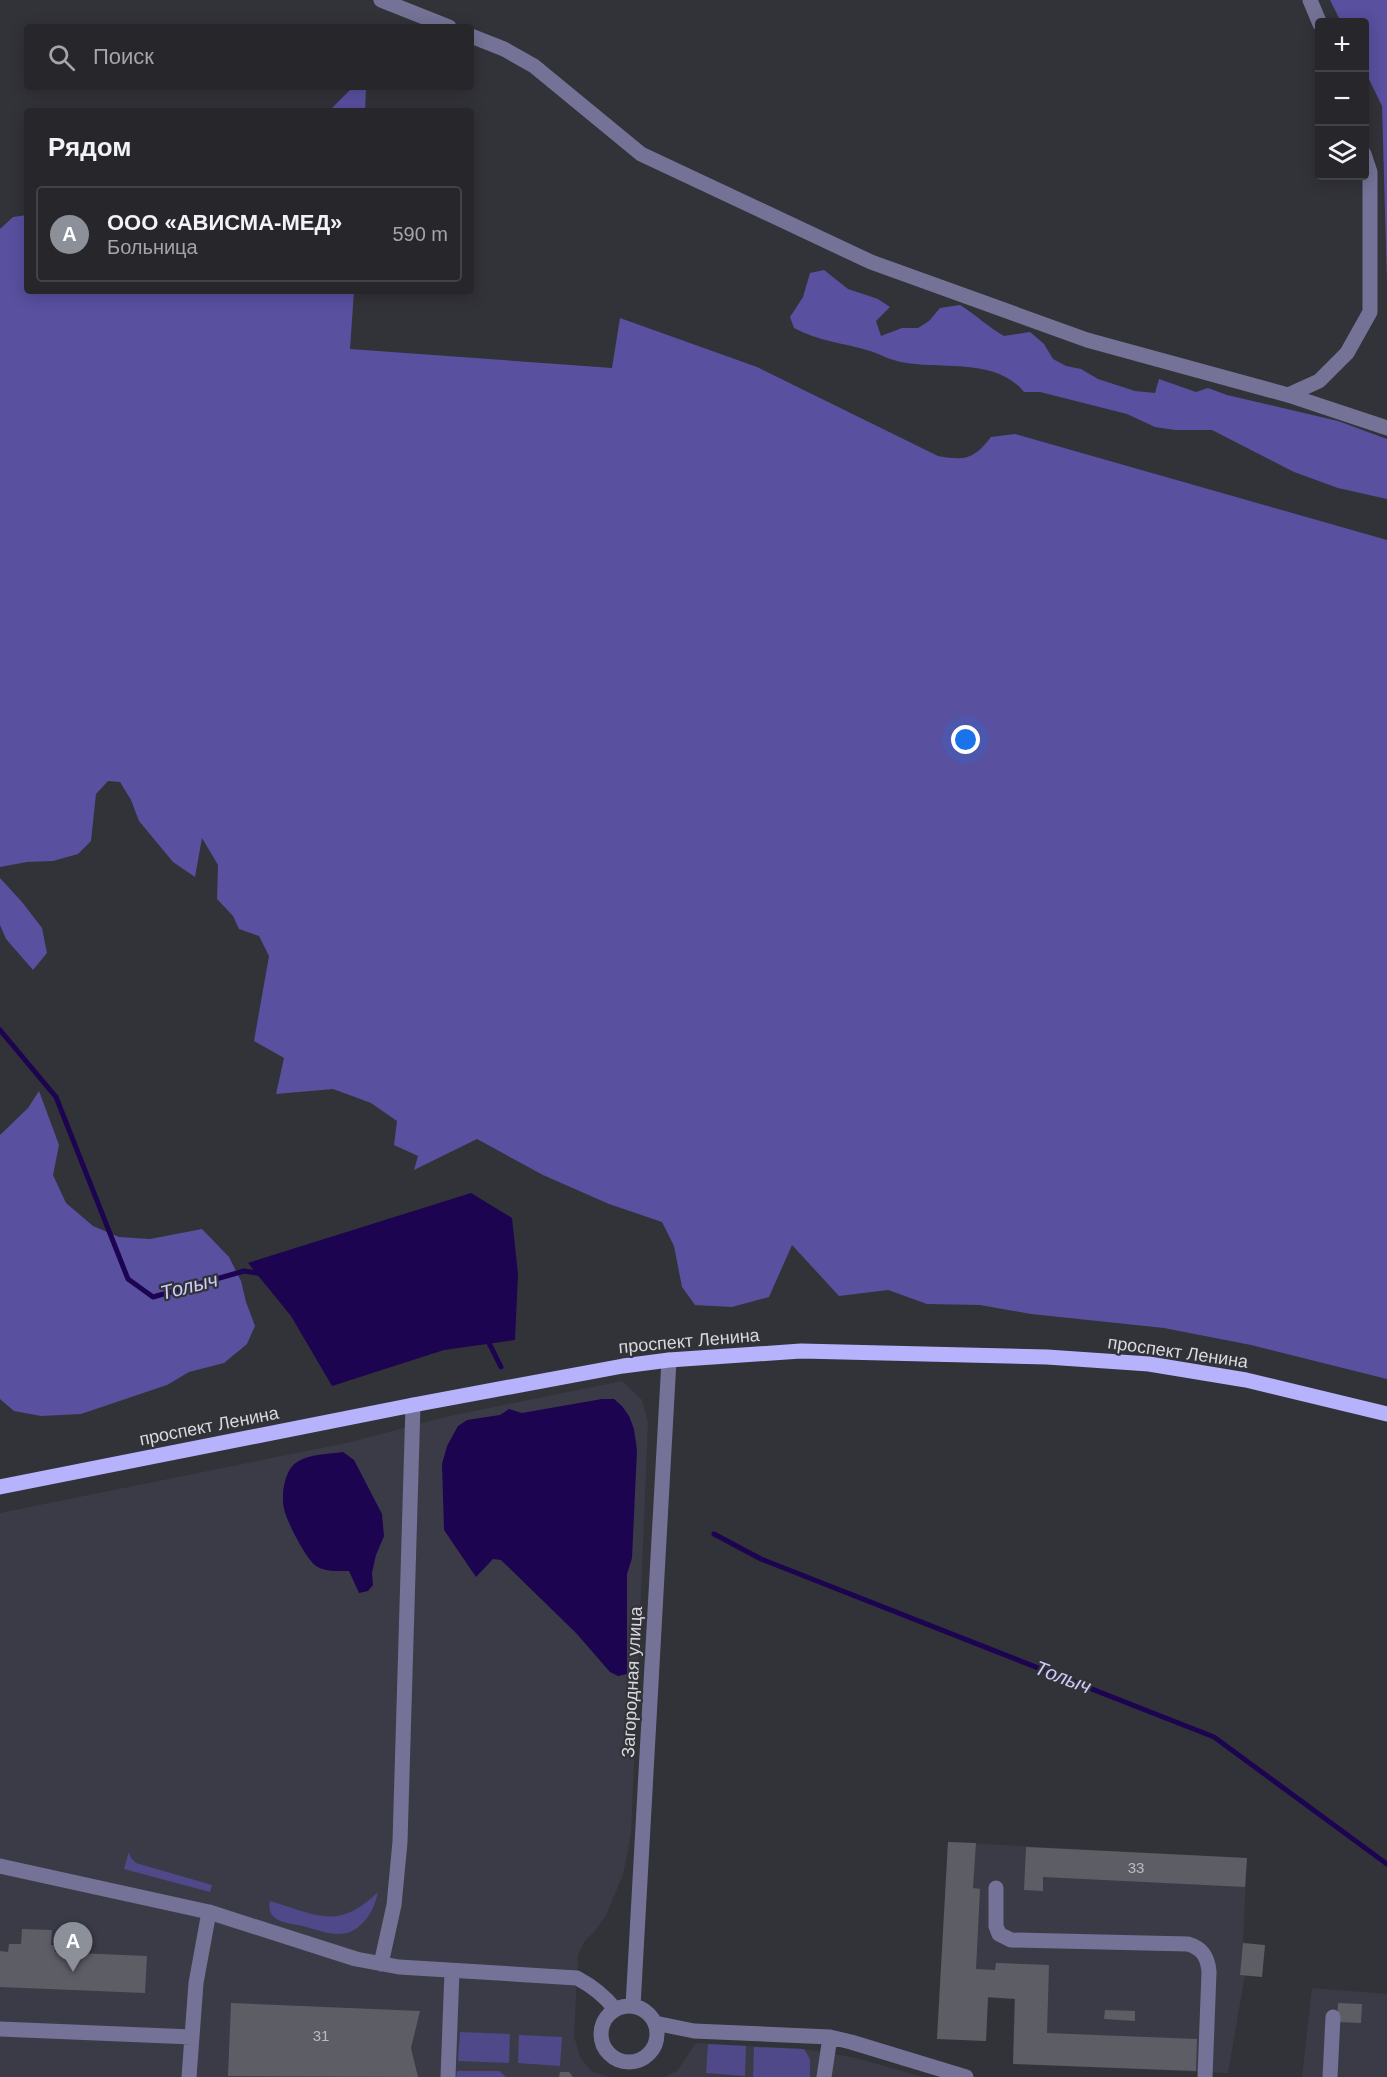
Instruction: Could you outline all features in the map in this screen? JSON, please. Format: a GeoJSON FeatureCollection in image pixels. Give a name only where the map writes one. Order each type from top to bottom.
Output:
{"type":"FeatureCollection","features":[{"type":"Feature","properties":{"kind":"main road","name":"проспект Ленина"},"geometry":{"type":"LineString","coordinates":[[0,1487],[623,1366],[669,1360],[801,1351],[1047,1357],[1137,1363],[1246,1380],[1387,1414]]}},
{"type":"Feature","properties":{"kind":"street"},"geometry":{"type":"LineString","coordinates":[[381,0],[441,24]]}},
{"type":"Feature","properties":{"kind":"street"},"geometry":{"type":"LineString","coordinates":[[1310,0],[1318,18]]}},
{"type":"Feature","properties":{"kind":"street"},"geometry":{"type":"LineString","coordinates":[[474,37],[504,49],[534,66],[641,154],[871,262],[1087,340],[1288,394],[1387,428]]}},
{"type":"Feature","properties":{"kind":"street"},"geometry":{"type":"LineString","coordinates":[[1288,394],[1319,381],[1347,353],[1370,312],[1369,168]]}},
{"type":"Feature","properties":{"kind":"street","name":"Загородная улица"},"geometry":{"type":"LineString","coordinates":[[633,2006],[669,1360]]}},
{"type":"Feature","properties":{"kind":"street"},"geometry":{"type":"LineString","coordinates":[[381,1964],[394,1905],[400,1842],[413,1405]]}},
{"type":"Feature","properties":{"kind":"street"},"geometry":{"type":"LineString","coordinates":[[0,1866],[209,1912],[349,1957],[381,1964],[452,1971],[577,1978],[605,1997],[615,2009]]}},
{"type":"Feature","properties":{"kind":"street"},"geometry":{"type":"LineString","coordinates":[[996,1888],[996,1926],[999,1934],[1011,1940],[1188,1944],[1203,1952],[1209,1972],[1205,2077]]}},
{"type":"Feature","properties":{"kind":"street"},"geometry":{"type":"LineString","coordinates":[[189,2077],[198,1967],[209,1912]]}},
{"type":"Feature","properties":{"kind":"street"},"geometry":{"type":"LineString","coordinates":[[448,2077],[452,1971]]}},
{"type":"Feature","properties":{"kind":"street"},"geometry":{"type":"LineString","coordinates":[[624,2006],[642,2009],[655,2023],[657,2032],[652,2050],[637,2061],[618,2060],[604,2048],[600,2031],[603,2022],[615,2009],[624,2006]]}},
{"type":"Feature","properties":{"kind":"street"},"geometry":{"type":"LineString","coordinates":[[1330,2077],[1333,2017]]}},
{"type":"Feature","properties":{"kind":"street"},"geometry":{"type":"LineString","coordinates":[[655,2023],[694,2031],[830,2037],[966,2077]]}},
{"type":"Feature","properties":{"kind":"street"},"geometry":{"type":"LineString","coordinates":[[0,2029],[192,2037]]}},
{"type":"Feature","properties":{"kind":"street"},"geometry":{"type":"LineString","coordinates":[[824,2077],[830,2037]]}},
{"type":"Feature","properties":{"kind":"shaded area"},"geometry":{"type":"Polygon","coordinates":[[[1330,0],[1387,0],[1387,283],[1382,106],[1369,79],[1369,18],[1339,18],[1330,0]]]}},
{"type":"Feature","properties":{"kind":"shaded area"},"geometry":{"type":"Polygon","coordinates":[[[350,90],[366,90],[365,108],[332,108],[350,90]]]}},
{"type":"Feature","properties":{"kind":"shaded area"},"geometry":{"type":"Polygon","coordinates":[[[24,215],[24,294],[354,294],[350,349],[612,368],[620,318],[757,367],[938,456],[968,457],[979,450],[991,437],[1015,434],[1387,540],[1387,1379],[1251,1345],[1164,1328],[1031,1314],[980,1305],[927,1304],[888,1290],[839,1296],[792,1245],[769,1297],[732,1307],[695,1305],[682,1287],[674,1246],[662,1222],[609,1204],[543,1175],[477,1139],[414,1170],[418,1156],[394,1145],[397,1121],[371,1103],[333,1089],[276,1094],[284,1058],[254,1041],[269,956],[259,936],[239,929],[233,916],[217,899],[218,865],[202,838],[195,877],[173,862],[139,821],[131,800],[120,782],[108,781],[96,794],[91,841],[78,854],[53,861],[27,862],[0,867],[0,229],[13,217],[24,215]]]}},
{"type":"Feature","properties":{"kind":"shaded area"},"geometry":{"type":"Polygon","coordinates":[[[824,270],[848,289],[878,299],[890,307],[876,321],[881,336],[902,328],[918,328],[929,321],[940,308],[960,305],[1004,336],[1030,332],[1044,344],[1053,359],[1066,366],[1081,369],[1098,379],[1135,391],[1155,393],[1159,379],[1196,392],[1208,388],[1227,395],[1338,421],[1387,439],[1387,499],[1338,488],[1294,472],[1212,430],[1175,430],[1155,427],[1127,414],[1040,392],[1024,392],[1012,381],[983,369],[901,362],[803,332],[794,328],[790,317],[803,297],[810,273],[824,270]]]}},
{"type":"Feature","properties":{"kind":"shaded area"},"geometry":{"type":"Polygon","coordinates":[[[0,878],[42,928],[47,953],[33,970],[6,939],[0,925],[0,878]]]}},
{"type":"Feature","properties":{"kind":"shaded area"},"geometry":{"type":"Polygon","coordinates":[[[39,1091],[59,1145],[53,1175],[66,1203],[93,1226],[119,1237],[150,1239],[202,1229],[229,1257],[241,1281],[255,1326],[247,1344],[224,1363],[189,1372],[167,1385],[81,1414],[41,1416],[14,1411],[0,1399],[0,1135],[28,1108],[39,1091]]]}},
{"type":"Feature","properties":{"kind":"shaded area"},"geometry":{"type":"Polygon","coordinates":[[[471,1193],[512,1218],[518,1274],[515,1340],[444,1350],[332,1386],[291,1316],[248,1263],[471,1193]]]}},
{"type":"Feature","properties":{"kind":"shaded area"},"geometry":{"type":"Polygon","coordinates":[[[622,1381],[642,1400],[648,1422],[631,1834],[623,1875],[606,1915],[584,1942],[578,1955],[574,2036],[580,2057],[591,2071],[609,2077],[0,2077],[0,1513],[351,1442],[445,1417],[622,1381]]]}},
{"type":"Feature","properties":{"kind":"shaded area"},"geometry":{"type":"Polygon","coordinates":[[[602,1399],[614,1399],[629,1416],[634,1429],[637,1450],[632,1558],[627,1574],[627,1674],[618,1676],[610,1672],[576,1633],[501,1560],[493,1559],[476,1577],[444,1530],[442,1464],[447,1446],[458,1426],[467,1420],[500,1415],[509,1409],[522,1413],[602,1399]]]}},
{"type":"Feature","properties":{"kind":"shaded area"},"geometry":{"type":"Polygon","coordinates":[[[343,1452],[354,1460],[382,1514],[384,1536],[376,1555],[372,1573],[373,1585],[368,1591],[359,1593],[349,1571],[332,1571],[316,1566],[312,1562],[293,1531],[283,1503],[286,1477],[297,1462],[308,1457],[343,1452]]]}},
{"type":"Feature","properties":{"kind":"shaded area"},"geometry":{"type":"Polygon","coordinates":[[[948,1842],[1247,1858],[1243,1943],[1245,1975],[1228,2073],[1013,2064],[1014,1999],[988,1998],[986,2041],[937,2039],[948,1842]]]}},
{"type":"Feature","properties":{"kind":"shaded area"},"geometry":{"type":"Polygon","coordinates":[[[129,1852],[136,1863],[212,1885],[210,1892],[124,1869],[129,1852]]]}},
{"type":"Feature","properties":{"kind":"shaded area"},"geometry":{"type":"Polygon","coordinates":[[[378,1892],[367,1918],[360,1926],[345,1933],[329,1933],[282,1921],[270,1912],[270,1901],[314,1915],[339,1916],[364,1904],[378,1892]]]}},
{"type":"Feature","properties":{"kind":"shaded area"},"geometry":{"type":"Polygon","coordinates":[[[1312,1988],[1387,1994],[1387,2077],[1302,2077],[1312,1988]]]}},
{"type":"Feature","properties":{"kind":"shaded area"},"geometry":{"type":"Polygon","coordinates":[[[460,2032],[510,2034],[509,2063],[458,2061],[460,2032]]]}},
{"type":"Feature","properties":{"kind":"shaded area"},"geometry":{"type":"Polygon","coordinates":[[[519,2035],[562,2037],[560,2066],[518,2063],[519,2035]]]}},
{"type":"Feature","properties":{"kind":"shaded area"},"geometry":{"type":"Polygon","coordinates":[[[696,2043],[804,2049],[856,2058],[923,2077],[664,2077],[677,2071],[696,2043]]]}},
{"type":"Feature","properties":{"kind":"shaded area"},"geometry":{"type":"Polygon","coordinates":[[[708,2044],[746,2046],[745,2076],[706,2073],[708,2044]]]}},
{"type":"Feature","properties":{"kind":"shaded area"},"geometry":{"type":"Polygon","coordinates":[[[754,2047],[804,2049],[810,2059],[810,2077],[753,2077],[754,2047]]]}},
{"type":"Feature","properties":{"kind":"shaded area"},"geometry":{"type":"Polygon","coordinates":[[[457,2071],[499,2071],[506,2077],[456,2077],[457,2071]]]}},
{"type":"Feature","properties":{"kind":"building"},"geometry":{"type":"Polygon","coordinates":[[[948,1842],[976,1843],[973,1888],[980,1889],[976,1969],[995,1970],[996,1963],[1049,1965],[1047,2033],[1197,2039],[1196,2071],[1013,2064],[1015,1999],[988,1997],[986,2041],[937,2039],[948,1842]]]}},
{"type":"Feature","properties":{"kind":"building"},"geometry":{"type":"Polygon","coordinates":[[[1026,1847],[1247,1858],[1245,1887],[1043,1877],[1043,1891],[1024,1890],[1026,1847]]]}},
{"type":"Feature","properties":{"kind":"building"},"geometry":{"type":"Polygon","coordinates":[[[22,1929],[52,1930],[51,1945],[56,1945],[55,1952],[147,1956],[145,1993],[0,1987],[0,1951],[8,1952],[9,1944],[21,1944],[22,1929]]]}},
{"type":"Feature","properties":{"kind":"building"},"geometry":{"type":"Polygon","coordinates":[[[1243,1943],[1265,1945],[1262,1977],[1240,1975],[1243,1943]]]}},
{"type":"Feature","properties":{"kind":"building"},"geometry":{"type":"Polygon","coordinates":[[[231,2003],[420,2011],[411,2048],[418,2077],[228,2076],[231,2003]]]}},
{"type":"Feature","properties":{"kind":"building"},"geometry":{"type":"Polygon","coordinates":[[[1338,2003],[1362,2004],[1361,2023],[1337,2022],[1338,2003]]]}},
{"type":"Feature","properties":{"kind":"building"},"geometry":{"type":"Polygon","coordinates":[[[1105,2010],[1135,2011],[1135,2021],[1104,2019],[1105,2010]]]}},
{"type":"Feature","properties":{"kind":"building"},"geometry":{"type":"Polygon","coordinates":[[[560,2072],[569,2072],[573,2077],[559,2077],[560,2072]]]}},
{"type":"Feature","properties":{"kind":"waterway","name":"Толыч"},"geometry":{"type":"LineString","coordinates":[[0,1030],[56,1097],[128,1279],[153,1297],[244,1271],[263,1274]]}},
{"type":"Feature","properties":{"kind":"waterway","name":"Толыч"},"geometry":{"type":"LineString","coordinates":[[487,1339],[501,1367]]}},
{"type":"Feature","properties":{"kind":"waterway","name":"Толыч"},"geometry":{"type":"LineString","coordinates":[[714,1534],[761,1559],[1214,1737],[1387,1864]]}},
{"type":"Feature","properties":{"kind":"place","name":"ООО «АВИСМА-МЕД»"},"geometry":{"type":"Point","coordinates":[73,1972]}}]}
